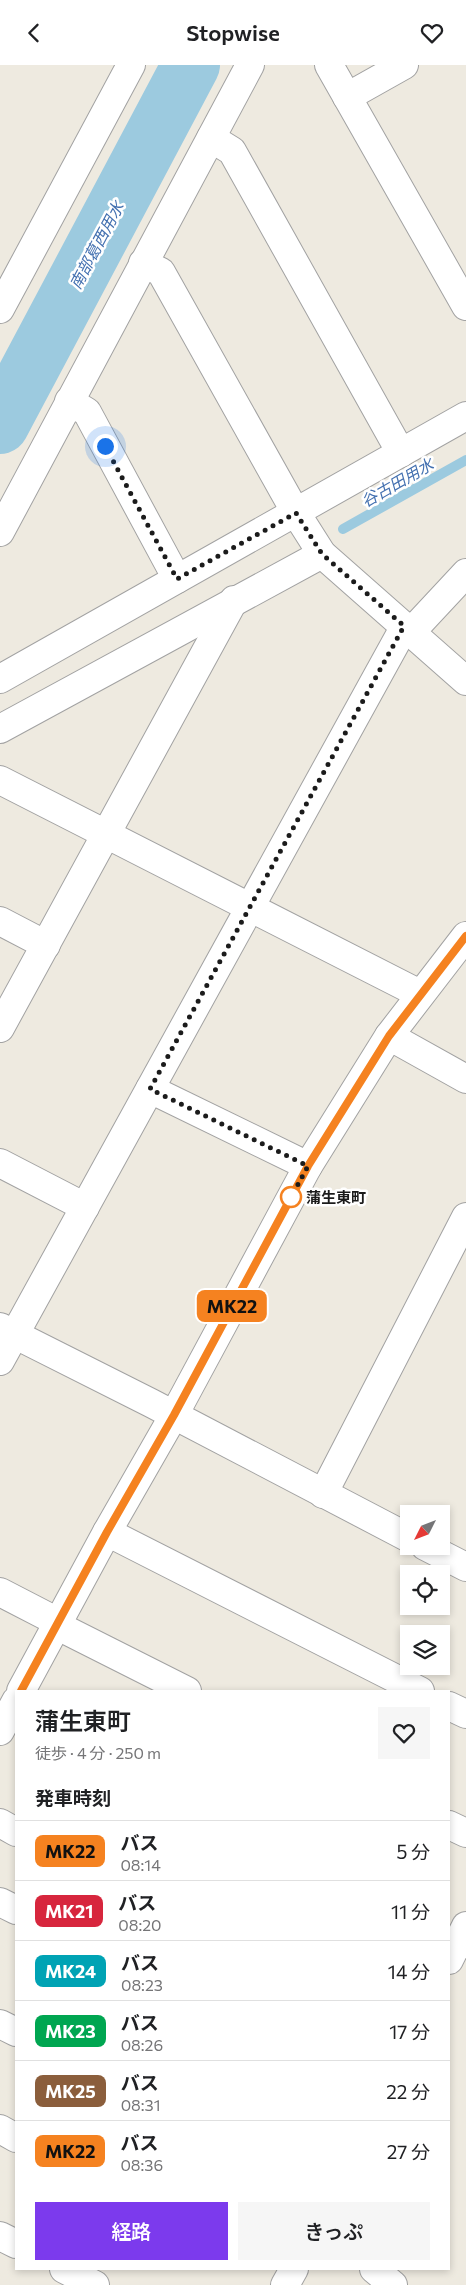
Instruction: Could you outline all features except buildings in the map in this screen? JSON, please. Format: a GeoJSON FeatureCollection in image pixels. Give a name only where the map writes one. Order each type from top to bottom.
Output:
{"type":"FeatureCollection","features":[{"type":"Feature","properties":{"kind":"street"},"geometry":{"type":"LineString","coordinates":[[0,309],[131,65]]}},
{"type":"Feature","properties":{"kind":"street"},"geometry":{"type":"LineString","coordinates":[[0,532],[250,65]]}},
{"type":"Feature","properties":{"kind":"street"},"geometry":{"type":"LineString","coordinates":[[329,65],[456,267],[466,306]]}},
{"type":"Feature","properties":{"kind":"street"},"geometry":{"type":"LineString","coordinates":[[348,97],[404,65]]}},
{"type":"Feature","properties":{"kind":"street"},"geometry":{"type":"LineString","coordinates":[[211,138],[232,151],[401,453]]}},
{"type":"Feature","properties":{"kind":"street"},"geometry":{"type":"LineString","coordinates":[[143,263],[161,272],[296,513],[322,554],[466,681]]}},
{"type":"Feature","properties":{"kind":"street"},"geometry":{"type":"LineString","coordinates":[[69,401],[87,412],[177,579]]}},
{"type":"Feature","properties":{"kind":"street"},"geometry":{"type":"LineString","coordinates":[[0,679],[466,416]]}},
{"type":"Feature","properties":{"kind":"street"},"geometry":{"type":"LineString","coordinates":[[0,729],[234,600],[322,554]]}},
{"type":"Feature","properties":{"kind":"street"},"geometry":{"type":"LineString","coordinates":[[0,1361],[7,1331],[85,1207],[249,908],[408,629],[466,573]]}},
{"type":"Feature","properties":{"kind":"street"},"geometry":{"type":"LineString","coordinates":[[0,1028],[234,600]]}},
{"type":"Feature","properties":{"kind":"street"},"geometry":{"type":"LineString","coordinates":[[0,780],[420,994]]}},
{"type":"Feature","properties":{"kind":"street"},"geometry":{"type":"LineString","coordinates":[[0,921],[46,945]]}},
{"type":"Feature","properties":{"kind":"street"},"geometry":{"type":"LineString","coordinates":[[21,1690],[107,1532],[174,1415],[308,1166],[389,1036],[466,936]]}},
{"type":"Feature","properties":{"kind":"street"},"geometry":{"type":"LineString","coordinates":[[389,1036],[466,1079]]}},
{"type":"Feature","properties":{"kind":"street"},"geometry":{"type":"LineString","coordinates":[[150,1089],[308,1166]]}},
{"type":"Feature","properties":{"kind":"street"},"geometry":{"type":"LineString","coordinates":[[0,1163],[85,1207]]}},
{"type":"Feature","properties":{"kind":"street"},"geometry":{"type":"LineString","coordinates":[[323,1495],[466,1217]]}},
{"type":"Feature","properties":{"kind":"street"},"geometry":{"type":"LineString","coordinates":[[7,1331],[174,1415],[323,1495],[400,1534]]}},
{"type":"Feature","properties":{"kind":"street"},"geometry":{"type":"LineString","coordinates":[[107,1532],[418,1690]]}},
{"type":"Feature","properties":{"kind":"street"},"geometry":{"type":"LineString","coordinates":[[443,1555],[466,1567]]}},
{"type":"Feature","properties":{"kind":"street"},"geometry":{"type":"LineString","coordinates":[[0,1592],[185,1690]]}},
{"type":"Feature","properties":{"kind":"street"},"geometry":{"type":"LineString","coordinates":[[450,1707],[466,1715]]}},
{"type":"Feature","properties":{"kind":"street"},"geometry":{"type":"LineString","coordinates":[[0,1823],[15,1831]]}},
{"type":"Feature","properties":{"kind":"street"},"geometry":{"type":"LineString","coordinates":[[450,1825],[466,1833]]}},
{"type":"Feature","properties":{"kind":"street"},"geometry":{"type":"LineString","coordinates":[[0,1901],[15,1909]]}},
{"type":"Feature","properties":{"kind":"street"},"geometry":{"type":"LineString","coordinates":[[0,2024],[15,2032]]}},
{"type":"Feature","properties":{"kind":"street"},"geometry":{"type":"LineString","coordinates":[[0,2129],[15,2137]]}},
{"type":"Feature","properties":{"kind":"street"},"geometry":{"type":"LineString","coordinates":[[0,2236],[15,2244]]}},
{"type":"Feature","properties":{"kind":"street"},"geometry":{"type":"LineString","coordinates":[[66,2270],[96,2285]]}},
{"type":"Feature","properties":{"kind":"street"},"geometry":{"type":"LineString","coordinates":[[285,2285],[293,2270]]}},
{"type":"Feature","properties":{"kind":"street"},"geometry":{"type":"LineString","coordinates":[[375,2270],[393,2285]]}},
{"type":"Feature","properties":{"kind":"waterway","name":"南部葛西用水"},"geometry":{"type":"LineString","coordinates":[[0,425],[191,65]]}},
{"type":"Feature","properties":{"kind":"waterway","name":"谷古田用水"},"geometry":{"type":"LineString","coordinates":[[343,529],[466,460]]}},
{"type":"Feature","properties":{"kind":"bus line","name":"MK22"},"geometry":{"type":"LineString","coordinates":[[22,1690],[107,1532],[174,1415],[308,1166],[352,1092],[389,1036],[466,936]]}},
{"type":"Feature","properties":{"kind":"place","name":"蒲生東町"},"geometry":{"type":"Point","coordinates":[291,1197]}},
{"type":"Feature","properties":{"kind":"route"},"geometry":{"type":"LineString","coordinates":[[105,446],[177,579],[296,513],[322,554],[404,626],[150,1089],[308,1166],[289,1201],[291,1197]]}}]}
